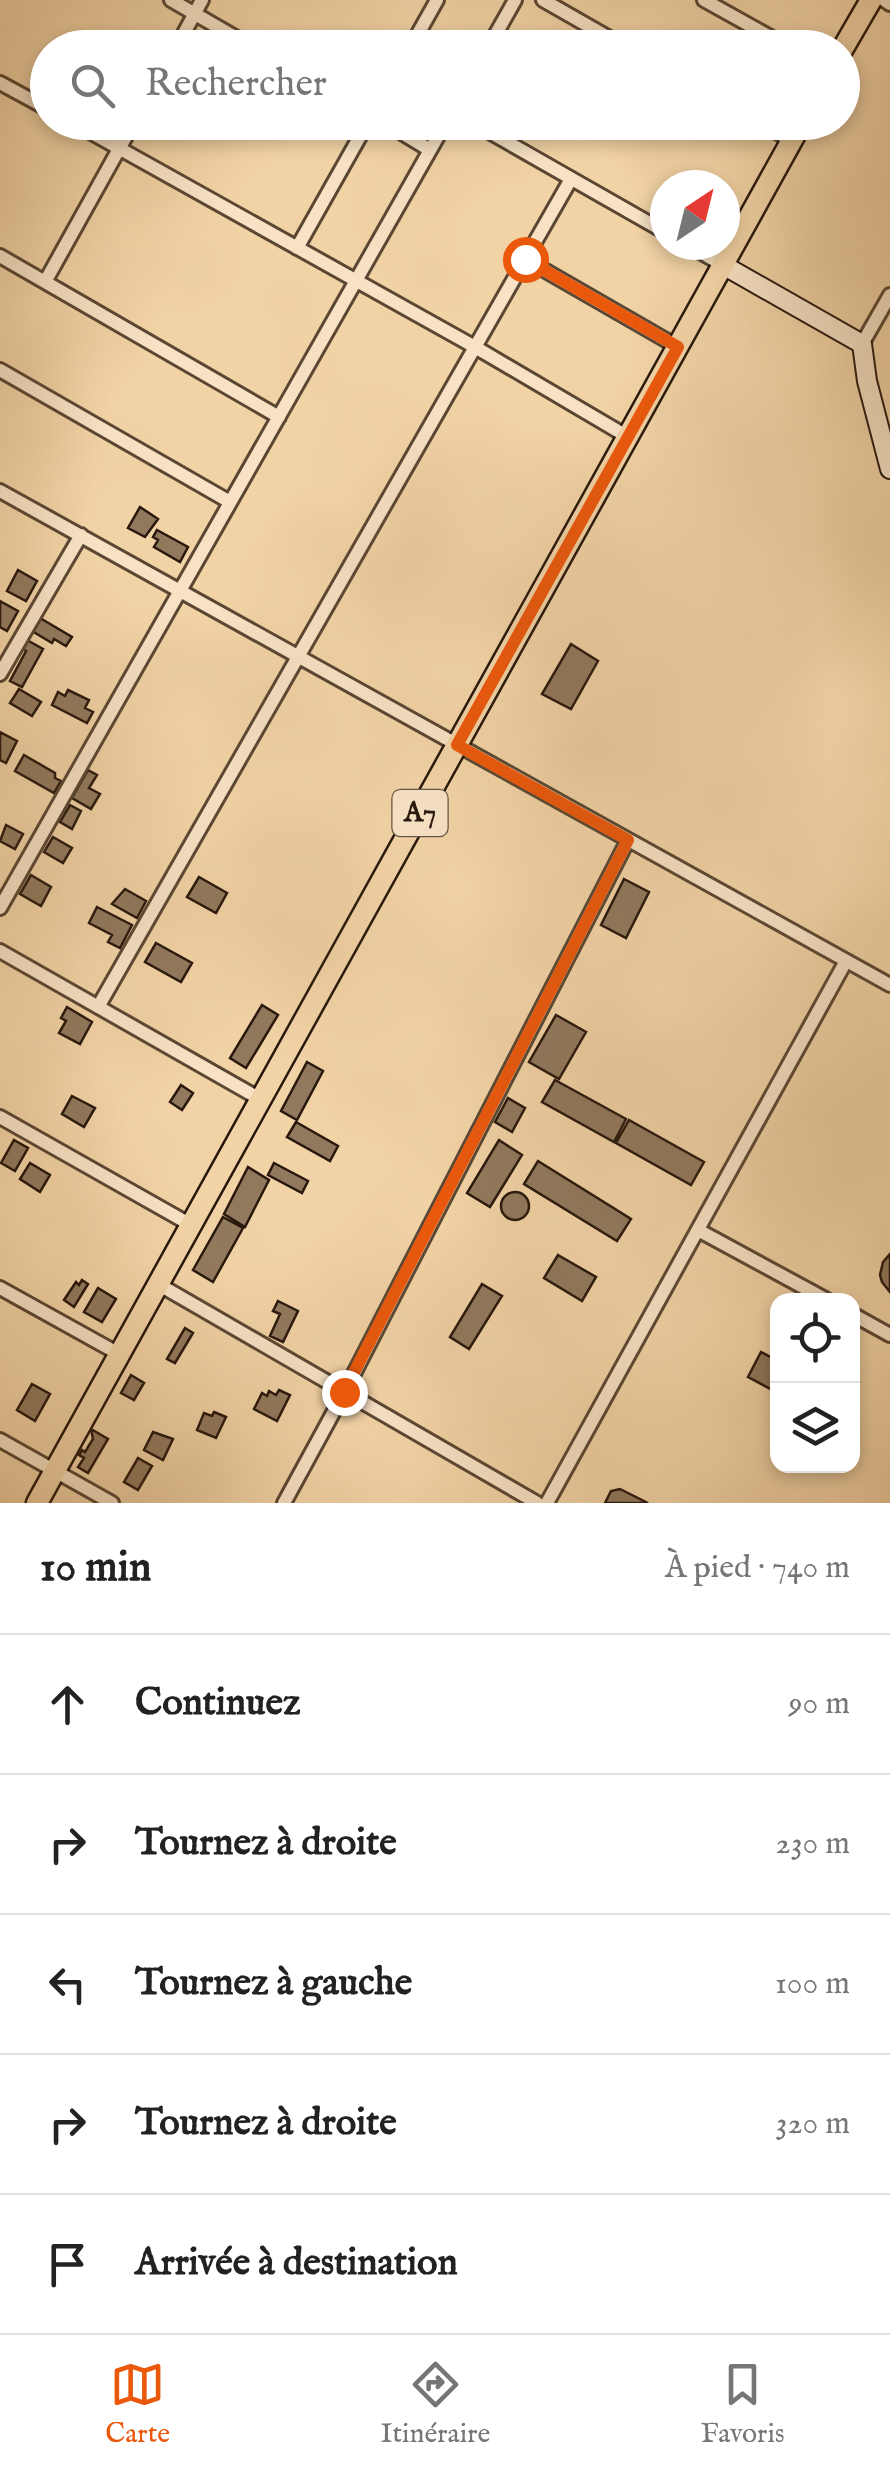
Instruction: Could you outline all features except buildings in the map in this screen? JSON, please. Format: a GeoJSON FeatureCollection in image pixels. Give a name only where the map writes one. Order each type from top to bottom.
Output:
{"type":"FeatureCollection","features":[{"type":"Feature","properties":{"kind":"main road"},"geometry":{"type":"LineString","coordinates":[[853,30],[870,0]]}},
{"type":"Feature","properties":{"kind":"main road","name":"A7"},"geometry":{"type":"LineString","coordinates":[[36,1503],[793,140]]}},
{"type":"Feature","properties":{"kind":"street"},"geometry":{"type":"LineString","coordinates":[[171,0],[223,30]]}},
{"type":"Feature","properties":{"kind":"street"},"geometry":{"type":"LineString","coordinates":[[186,30],[202,0]]}},
{"type":"Feature","properties":{"kind":"street"},"geometry":{"type":"LineString","coordinates":[[498,30],[515,0]]}},
{"type":"Feature","properties":{"kind":"street"},"geometry":{"type":"LineString","coordinates":[[544,0],[596,30]]}},
{"type":"Feature","properties":{"kind":"street"},"geometry":{"type":"LineString","coordinates":[[704,0],[758,30]]}},
{"type":"Feature","properties":{"kind":"street"},"geometry":{"type":"LineString","coordinates":[[418,30],[430,3]]}},
{"type":"Feature","properties":{"kind":"street"},"geometry":{"type":"LineString","coordinates":[[0,83],[30,99]]}},
{"type":"Feature","properties":{"kind":"street"},"geometry":{"type":"LineString","coordinates":[[103,140],[628,436]]}},
{"type":"Feature","properties":{"kind":"street"},"geometry":{"type":"LineString","coordinates":[[45,282],[124,140]]}},
{"type":"Feature","properties":{"kind":"street"},"geometry":{"type":"LineString","coordinates":[[296,248],[358,140]]}},
{"type":"Feature","properties":{"kind":"street"},"geometry":{"type":"LineString","coordinates":[[414,140],[430,150]]}},
{"type":"Feature","properties":{"kind":"street"},"geometry":{"type":"LineString","coordinates":[[0,908],[436,140]]}},
{"type":"Feature","properties":{"kind":"street"},"geometry":{"type":"LineString","coordinates":[[503,140],[650,224]]}},
{"type":"Feature","properties":{"kind":"street"},"geometry":{"type":"LineString","coordinates":[[98,1007],[571,179]]}},
{"type":"Feature","properties":{"kind":"street"},"geometry":{"type":"LineString","coordinates":[[525,259],[678,347]]}},
{"type":"Feature","properties":{"kind":"street"},"geometry":{"type":"LineString","coordinates":[[714,260],[862,344]]}},
{"type":"Feature","properties":{"kind":"street"},"geometry":{"type":"LineString","coordinates":[[2,261],[279,416]]}},
{"type":"Feature","properties":{"kind":"street"},"geometry":{"type":"LineString","coordinates":[[890,294],[862,344],[867,382],[890,469]]}},
{"type":"Feature","properties":{"kind":"street"},"geometry":{"type":"LineString","coordinates":[[0,370],[230,502]]}},
{"type":"Feature","properties":{"kind":"street"},"geometry":{"type":"LineString","coordinates":[[0,491],[890,985]]}},
{"type":"Feature","properties":{"kind":"street"},"geometry":{"type":"LineString","coordinates":[[0,674],[80,536]]}},
{"type":"Feature","properties":{"kind":"street"},"geometry":{"type":"LineString","coordinates":[[284,1503],[628,840]]}},
{"type":"Feature","properties":{"kind":"street"},"geometry":{"type":"LineString","coordinates":[[0,951],[260,1100]]}},
{"type":"Feature","properties":{"kind":"street"},"geometry":{"type":"LineString","coordinates":[[547,1503],[846,961]]}},
{"type":"Feature","properties":{"kind":"street"},"geometry":{"type":"LineString","coordinates":[[0,1117],[191,1225]]}},
{"type":"Feature","properties":{"kind":"street"},"geometry":{"type":"LineString","coordinates":[[698,1230],[815,1293]]}},
{"type":"Feature","properties":{"kind":"street"},"geometry":{"type":"LineString","coordinates":[[158,1284],[538,1503]]}},
{"type":"Feature","properties":{"kind":"street"},"geometry":{"type":"LineString","coordinates":[[0,1288],[119,1354]]}},
{"type":"Feature","properties":{"kind":"street"},"geometry":{"type":"LineString","coordinates":[[860,1318],[890,1335]]}},
{"type":"Feature","properties":{"kind":"street"},"geometry":{"type":"LineString","coordinates":[[0,1440],[112,1503]]}},
{"type":"Feature","properties":{"kind":"route"},"geometry":{"type":"LineString","coordinates":[[344,1392],[628,840],[457,745],[678,347],[525,259]]}}]}
